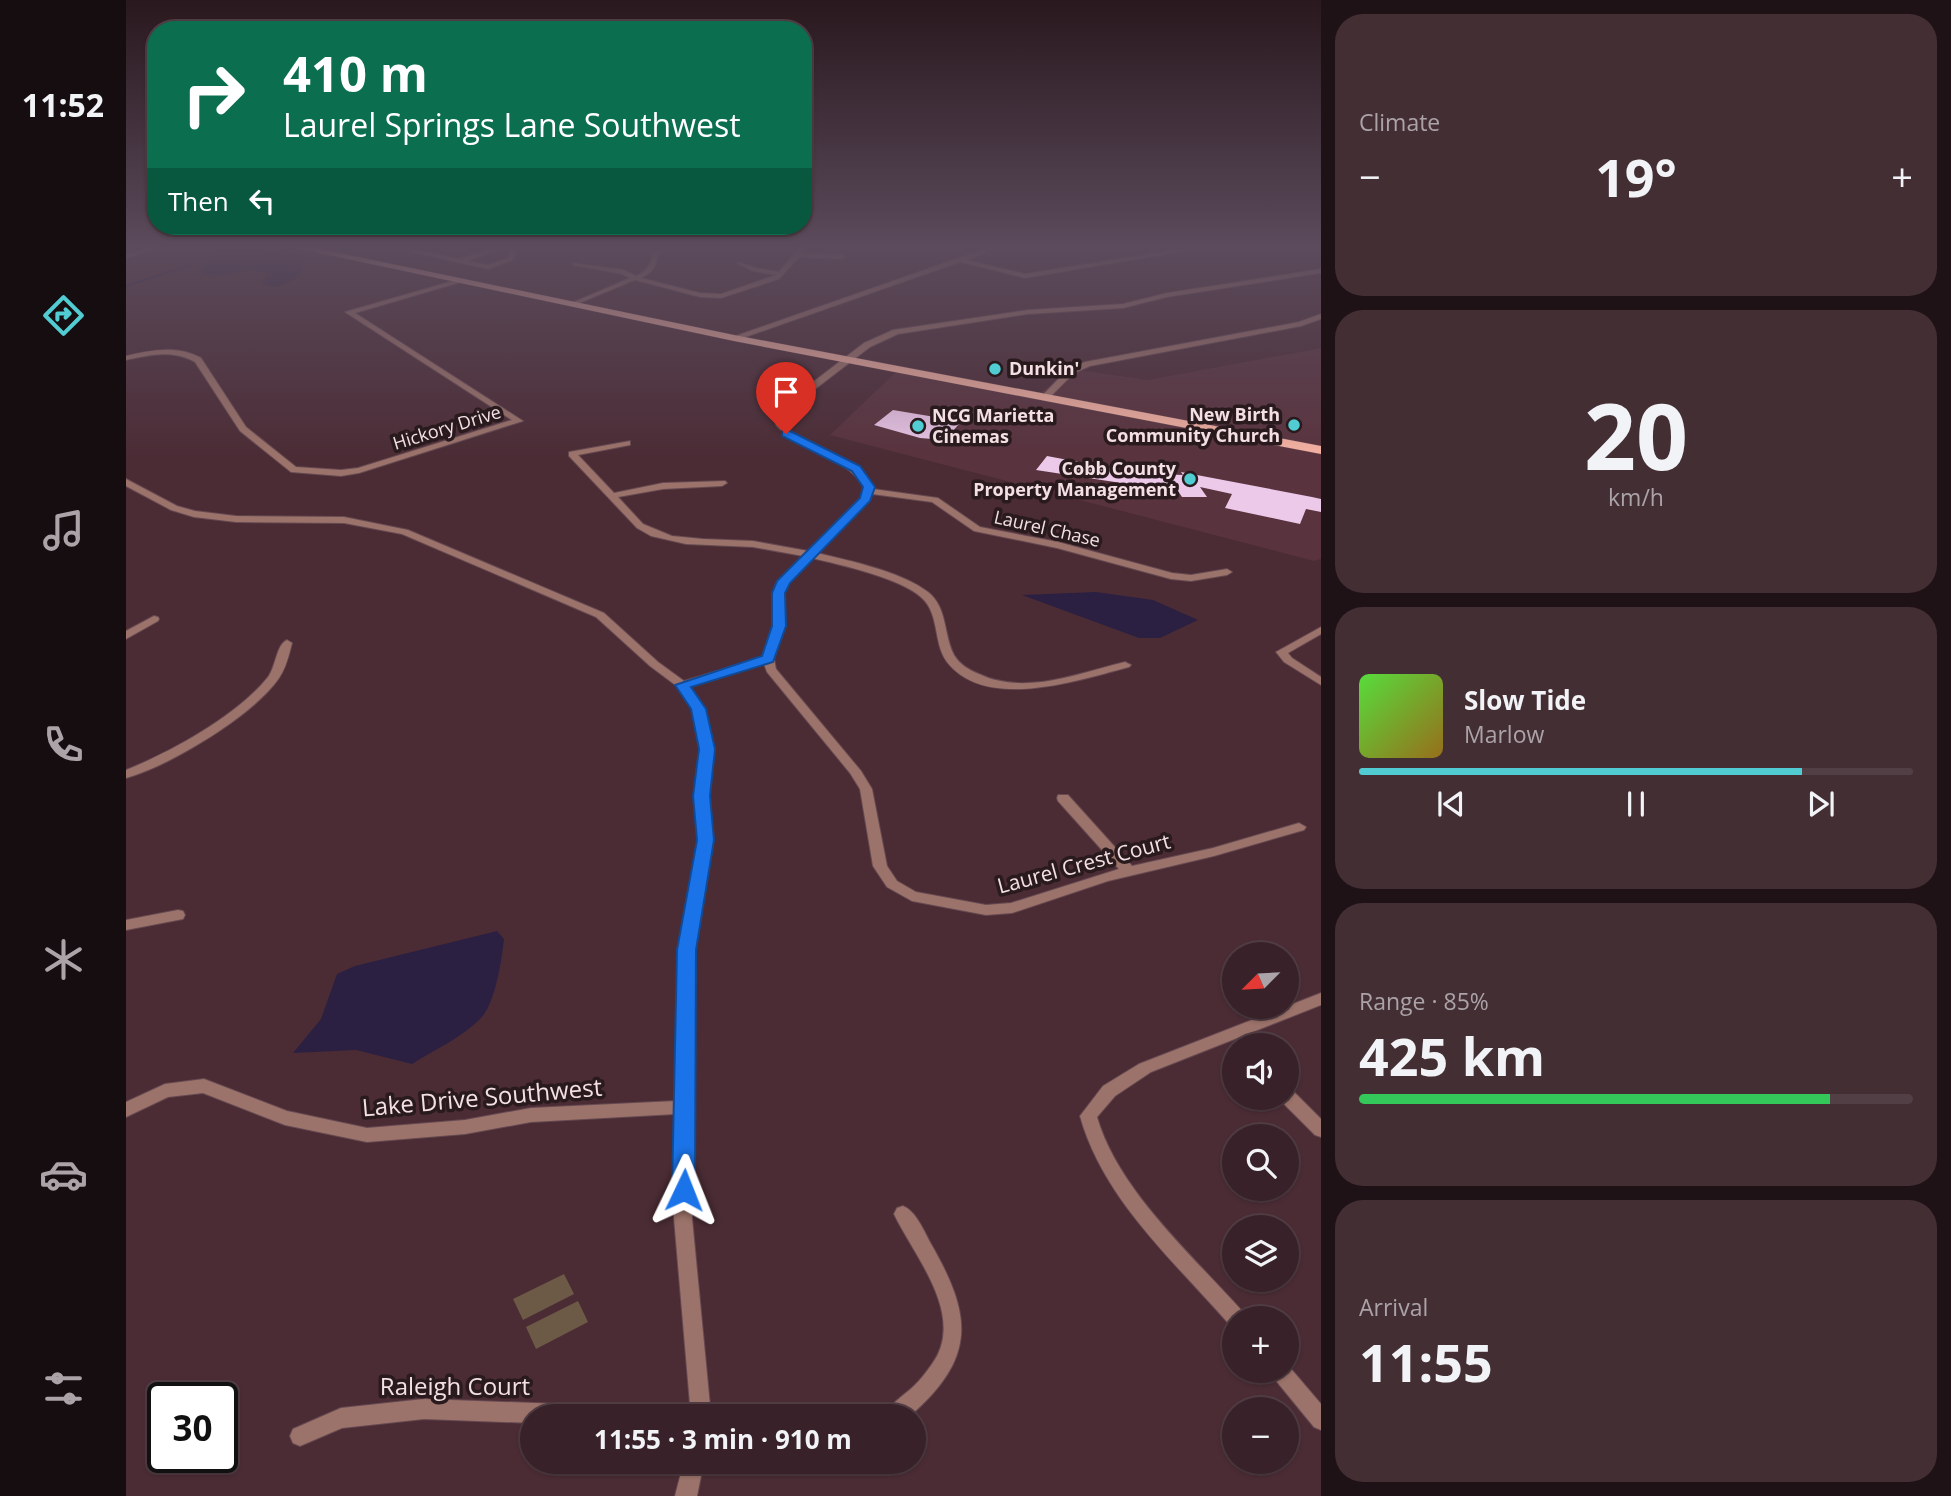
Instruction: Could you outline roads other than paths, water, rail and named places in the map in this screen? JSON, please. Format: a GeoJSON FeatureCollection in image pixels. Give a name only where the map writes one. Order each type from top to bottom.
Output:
{"type":"FeatureCollection","features":[{"type":"Feature","properties":{"kind":"main road"},"geometry":{"type":"LineString","coordinates":[[633,318],[1321,450]]}},
{"type":"Feature","properties":{"kind":"street","name":"Hickory Drive"},"geometry":{"type":"LineString","coordinates":[[126,358],[165,352],[189,354],[198,360],[243,429],[294,470],[341,473],[359,470],[519,421],[358,318]]}},
{"type":"Feature","properties":{"kind":"street"},"geometry":{"type":"LineString","coordinates":[[734,338],[792,318]]}},
{"type":"Feature","properties":{"kind":"street"},"geometry":{"type":"LineString","coordinates":[[682,685],[768,659],[779,626],[778,593],[793,568],[866,499],[868,491],[865,477],[856,468],[793,439],[780,425],[780,417],[790,404],[872,342],[906,330],[989,318]]}},
{"type":"Feature","properties":{"kind":"street"},"geometry":{"type":"LineString","coordinates":[[1044,398],[1066,375],[1088,364],[1301,324],[1316,318]]}},
{"type":"Feature","properties":{"kind":"street"},"geometry":{"type":"LineString","coordinates":[[628,443],[572,454],[640,526],[653,535],[689,542],[767,545],[881,576],[920,591],[939,608],[946,653],[955,666],[985,681],[1014,688],[1034,687],[1125,665]]}},
{"type":"Feature","properties":{"kind":"street"},"geometry":{"type":"LineString","coordinates":[[126,482],[174,508],[194,514],[236,519],[344,520],[405,532],[600,615],[654,664],[682,685],[699,709],[707,749],[701,796],[706,840],[686,950],[687,1107],[683,1217],[701,1404]]}},
{"type":"Feature","properties":{"kind":"street"},"geometry":{"type":"LineString","coordinates":[[611,496],[663,486],[722,483]]}},
{"type":"Feature","properties":{"kind":"street","name":"Laurel Chase"},"geometry":{"type":"LineString","coordinates":[[868,491],[934,500],[977,529],[1058,545],[1171,576],[1191,578],[1227,572]]}},
{"type":"Feature","properties":{"kind":"street"},"geometry":{"type":"LineString","coordinates":[[126,636],[154,620]]}},
{"type":"Feature","properties":{"kind":"street"},"geometry":{"type":"LineString","coordinates":[[1321,630],[1282,652],[1288,660],[1321,682]]}},
{"type":"Feature","properties":{"kind":"street"},"geometry":{"type":"LineString","coordinates":[[126,774],[164,757],[244,705],[273,679],[281,666],[287,643]]}},
{"type":"Feature","properties":{"kind":"street","name":"Laurel Crest Court"},"geometry":{"type":"LineString","coordinates":[[768,659],[771,670],[855,771],[866,789],[880,866],[892,884],[912,897],[986,910],[1012,908],[1129,872],[1300,827]]}},
{"type":"Feature","properties":{"kind":"street"},"geometry":{"type":"LineString","coordinates":[[1063,798],[1129,872]]}},
{"type":"Feature","properties":{"kind":"street"},"geometry":{"type":"LineString","coordinates":[[126,925],[178,915]]}},
{"type":"Feature","properties":{"kind":"street"},"geometry":{"type":"LineString","coordinates":[[1248,1033],[1321,999]]}},
{"type":"Feature","properties":{"kind":"street"},"geometry":{"type":"LineString","coordinates":[[1222,1044],[1145,1068],[1109,1091],[1088,1116],[1103,1158],[1126,1192],[1226,1306]]}},
{"type":"Feature","properties":{"kind":"street","name":"Lake Drive Southwest"},"geometry":{"type":"LineString","coordinates":[[126,1110],[165,1091],[204,1086],[285,1118],[367,1135],[464,1127],[531,1115],[687,1107]]}},
{"type":"Feature","properties":{"kind":"street"},"geometry":{"type":"LineString","coordinates":[[1299,1108],[1321,1130]]}},
{"type":"Feature","properties":{"kind":"street"},"geometry":{"type":"LineString","coordinates":[[903,1214],[948,1293],[955,1331],[945,1364],[920,1396],[910,1404]]}},
{"type":"Feature","properties":{"kind":"street"},"geometry":{"type":"LineString","coordinates":[[1291,1383],[1321,1420]]}},
{"type":"Feature","properties":{"kind":"street","name":"Raleigh Court"},"geometry":{"type":"LineString","coordinates":[[300,1436],[341,1418],[424,1409],[520,1413]]}},
{"type":"Feature","properties":{"kind":"street"},"geometry":{"type":"LineString","coordinates":[[686,1496],[691,1474]]}},
{"type":"Feature","properties":{"kind":"place","name":"Dunkin'"},"geometry":{"type":"Point","coordinates":[995,369]}},
{"type":"Feature","properties":{"kind":"place","name":"New Birth Community Church"},"geometry":{"type":"Point","coordinates":[1294,425]}},
{"type":"Feature","properties":{"kind":"place","name":"NCG Marietta Cinemas"},"geometry":{"type":"Point","coordinates":[918,426]}},
{"type":"Feature","properties":{"kind":"place","name":"Cobb County Property Management"},"geometry":{"type":"Point","coordinates":[1190,479]}}]}
